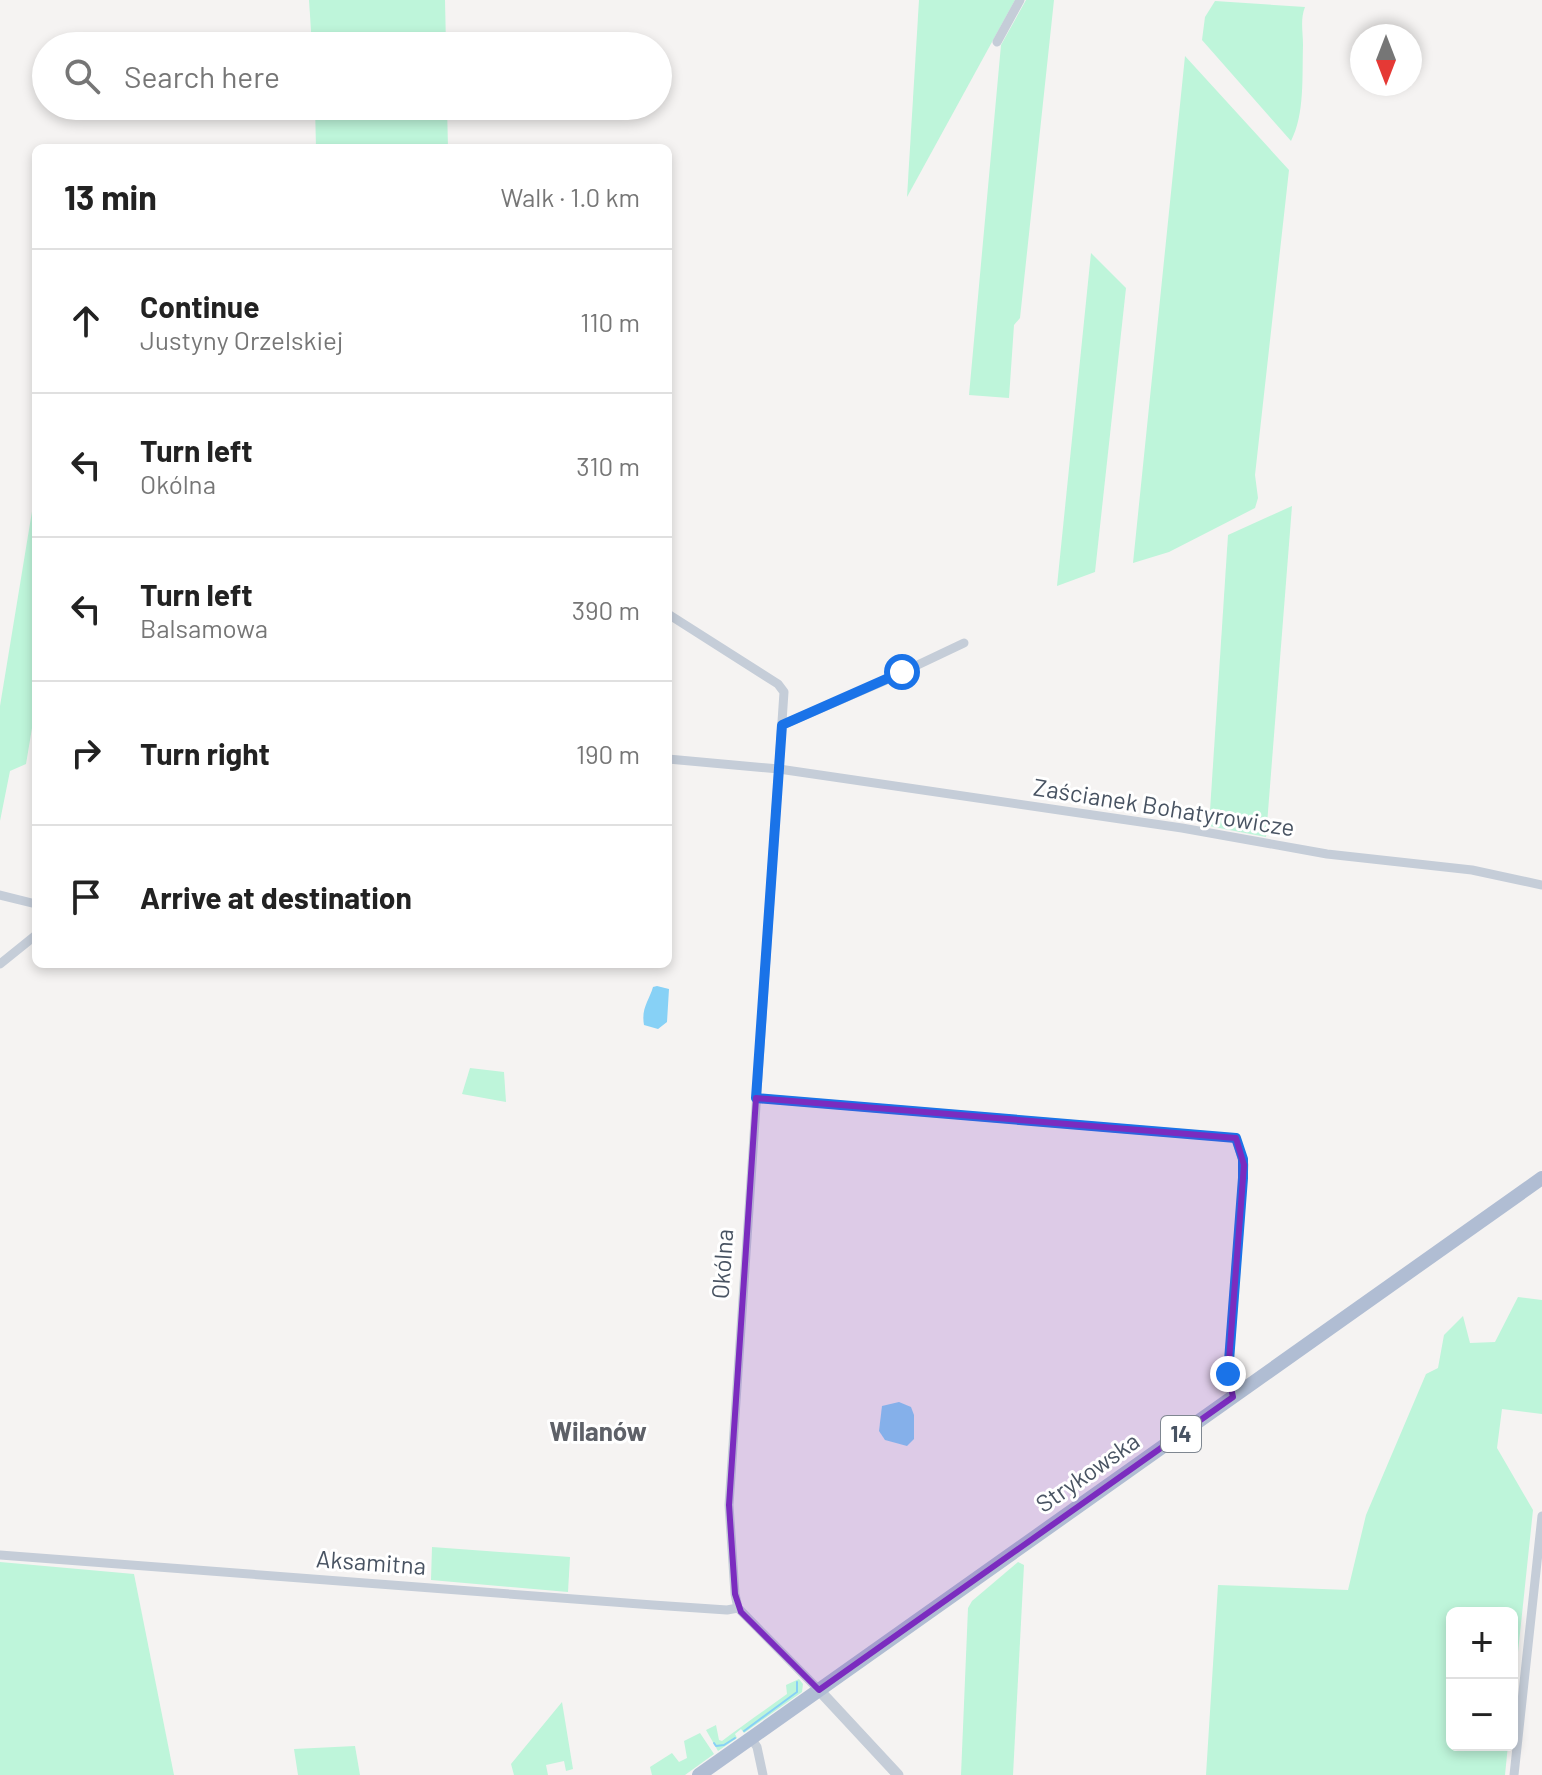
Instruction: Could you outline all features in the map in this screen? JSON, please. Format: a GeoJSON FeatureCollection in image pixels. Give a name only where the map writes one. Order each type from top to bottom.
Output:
{"type":"FeatureCollection","features":[{"type":"Feature","properties":{"kind":"main road","name":"Strykowska"},"geometry":{"type":"LineString","coordinates":[[699,1775],[1542,1178]]}},
{"type":"Feature","properties":{"kind":"street"},"geometry":{"type":"LineString","coordinates":[[997,42],[1020,0]]}},
{"type":"Feature","properties":{"kind":"street","name":"Okólna"},"geometry":{"type":"LineString","coordinates":[[672,617],[778,684],[784,692],[729,1505],[738,1608]]}},
{"type":"Feature","properties":{"kind":"street"},"geometry":{"type":"LineString","coordinates":[[782,725],[964,643]]}},
{"type":"Feature","properties":{"kind":"street","name":"Zaścianek Bohatyrowicze"},"geometry":{"type":"LineString","coordinates":[[672,759],[779,769],[1182,828],[1327,854],[1472,870],[1542,885]]}},
{"type":"Feature","properties":{"kind":"street"},"geometry":{"type":"LineString","coordinates":[[0,895],[32,903]]}},
{"type":"Feature","properties":{"kind":"street"},"geometry":{"type":"LineString","coordinates":[[0,964],[32,938]]}},
{"type":"Feature","properties":{"kind":"street"},"geometry":{"type":"LineString","coordinates":[[756,1098],[1236,1138],[1244,1165],[1228,1374],[1233,1397]]}},
{"type":"Feature","properties":{"kind":"street"},"geometry":{"type":"LineString","coordinates":[[1514,1775],[1542,1516]]}},
{"type":"Feature","properties":{"kind":"street","name":"Aksamitna"},"geometry":{"type":"LineString","coordinates":[[0,1555],[653,1605],[738,1608]]}},
{"type":"Feature","properties":{"kind":"street"},"geometry":{"type":"LineString","coordinates":[[738,1608],[898,1775]]}},
{"type":"Feature","properties":{"kind":"street"},"geometry":{"type":"LineString","coordinates":[[751,1738],[757,1747],[763,1775]]}},
{"type":"Feature","properties":{"kind":"highlighted area"},"geometry":{"type":"Polygon","coordinates":[[[756,1098],[1236,1138],[1244,1165],[1228,1374],[1233,1397],[819,1690],[741,1612],[735,1594],[729,1505],[756,1098]]]}},
{"type":"Feature","properties":{"kind":"green space"},"geometry":{"type":"Polygon","coordinates":[[[309,0],[445,0],[446,32],[311,32],[309,0]]]}},
{"type":"Feature","properties":{"kind":"green space"},"geometry":{"type":"Polygon","coordinates":[[[919,0],[1015,0],[907,197],[919,0]]]}},
{"type":"Feature","properties":{"kind":"green space"},"geometry":{"type":"Polygon","coordinates":[[[1026,0],[1054,0],[1020,318],[1014,325],[1009,398],[969,395],[1001,45],[1026,0]]]}},
{"type":"Feature","properties":{"kind":"green space"},"geometry":{"type":"Polygon","coordinates":[[[1215,1],[1305,7],[1302,21],[1301,107],[1291,141],[1202,40],[1205,17],[1215,1]]]}},
{"type":"Feature","properties":{"kind":"green space"},"geometry":{"type":"Polygon","coordinates":[[[1185,56],[1289,170],[1255,475],[1258,498],[1255,508],[1169,552],[1133,563],[1185,56]]]}},
{"type":"Feature","properties":{"kind":"green space"},"geometry":{"type":"Polygon","coordinates":[[[315,120],[447,120],[448,144],[316,144],[315,120]]]}},
{"type":"Feature","properties":{"kind":"green space"},"geometry":{"type":"Polygon","coordinates":[[[1091,253],[1126,288],[1095,572],[1057,586],[1091,253]]]}},
{"type":"Feature","properties":{"kind":"green space"},"geometry":{"type":"Polygon","coordinates":[[[1292,506],[1266,837],[1209,826],[1228,535],[1292,506]]]}},
{"type":"Feature","properties":{"kind":"green space"},"geometry":{"type":"Polygon","coordinates":[[[32,511],[32,728],[26,764],[10,771],[0,821],[0,706],[32,511]]]}},
{"type":"Feature","properties":{"kind":"green space"},"geometry":{"type":"Polygon","coordinates":[[[470,1068],[504,1072],[506,1102],[462,1094],[470,1068]]]}},
{"type":"Feature","properties":{"kind":"green space"},"geometry":{"type":"Polygon","coordinates":[[[1518,1297],[1542,1300],[1542,1414],[1502,1409],[1497,1448],[1533,1510],[1518,1652],[1518,1607],[1446,1607],[1446,1751],[1507,1751],[1505,1775],[1206,1775],[1218,1585],[1348,1590],[1366,1515],[1426,1374],[1438,1368],[1444,1335],[1463,1316],[1470,1343],[1495,1342],[1518,1297]]]}},
{"type":"Feature","properties":{"kind":"green space"},"geometry":{"type":"Polygon","coordinates":[[[432,1547],[570,1557],[568,1592],[431,1580],[432,1547]]]}},
{"type":"Feature","properties":{"kind":"green space"},"geometry":{"type":"Polygon","coordinates":[[[0,1562],[134,1574],[174,1775],[0,1775],[0,1562]]]}},
{"type":"Feature","properties":{"kind":"green space"},"geometry":{"type":"Polygon","coordinates":[[[1018,1562],[1024,1565],[1013,1775],[961,1775],[968,1608],[972,1601],[1018,1562]]]}},
{"type":"Feature","properties":{"kind":"green space"},"geometry":{"type":"Polygon","coordinates":[[[799,1679],[803,1684],[802,1692],[744,1733],[741,1729],[735,1734],[737,1738],[718,1751],[706,1730],[716,1725],[719,1740],[722,1741],[787,1694],[786,1685],[799,1679]]]}},
{"type":"Feature","properties":{"kind":"green space"},"geometry":{"type":"Polygon","coordinates":[[[562,1702],[573,1769],[566,1771],[564,1761],[546,1765],[548,1775],[514,1775],[511,1764],[562,1702]]]}},
{"type":"Feature","properties":{"kind":"green space"},"geometry":{"type":"Polygon","coordinates":[[[700,1733],[714,1754],[685,1775],[652,1775],[650,1767],[672,1753],[679,1762],[687,1758],[684,1741],[700,1733]]]}},
{"type":"Feature","properties":{"kind":"green space"},"geometry":{"type":"Polygon","coordinates":[[[355,1746],[360,1775],[298,1775],[294,1749],[355,1746]]]}},
{"type":"Feature","properties":{"kind":"water"},"geometry":{"type":"Polygon","coordinates":[[[653,987],[669,989],[667,1022],[658,1029],[644,1025],[643,1019],[653,987]]]}},
{"type":"Feature","properties":{"kind":"water"},"geometry":{"type":"Polygon","coordinates":[[[899,1402],[911,1407],[914,1415],[914,1439],[907,1446],[885,1440],[879,1431],[882,1406],[899,1402]]]}},
{"type":"Feature","properties":{"kind":"waterway"},"geometry":{"type":"LineString","coordinates":[[744,1731],[797,1692],[797,1682]]}},
{"type":"Feature","properties":{"kind":"waterway"},"geometry":{"type":"LineString","coordinates":[[714,1743],[716,1746],[724,1745],[735,1738]]}},
{"type":"Feature","properties":{"kind":"district","name":"Wilanów"},"geometry":{"type":"Point","coordinates":[598,1432]}},
{"type":"Feature","properties":{"kind":"route"},"geometry":{"type":"LineString","coordinates":[[902,672],[782,725],[756,1098],[1236,1138],[1244,1165],[1228,1374]]}}]}
